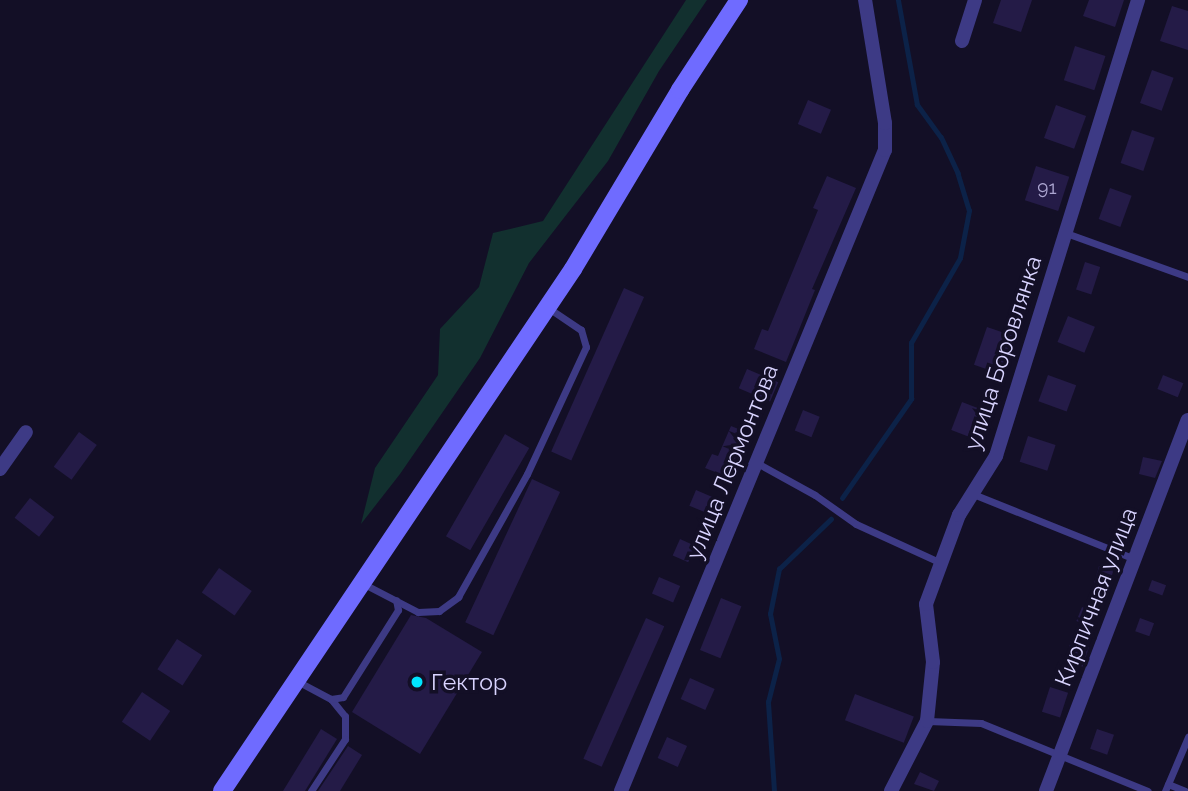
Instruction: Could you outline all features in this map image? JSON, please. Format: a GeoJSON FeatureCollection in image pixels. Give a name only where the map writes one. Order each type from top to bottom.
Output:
{"type":"FeatureCollection","features":[{"type":"Feature","properties":{"kind":"main road"},"geometry":{"type":"LineString","coordinates":[[222,791],[547,308],[680,90],[739,0]]}},
{"type":"Feature","properties":{"kind":"street","name":"улица Лермонтова"},"geometry":{"type":"LineString","coordinates":[[621,791],[885,150],[885,123],[865,0]]}},
{"type":"Feature","properties":{"kind":"street"},"geometry":{"type":"LineString","coordinates":[[962,41],[975,0]]}},
{"type":"Feature","properties":{"kind":"street","name":"улица Боровлянка"},"geometry":{"type":"LineString","coordinates":[[891,791],[927,721],[933,662],[926,604],[959,514],[996,456],[1138,0]]}},
{"type":"Feature","properties":{"kind":"street","name":"Кирпичная улица"},"geometry":{"type":"LineString","coordinates":[[1046,791],[1188,420]]}},
{"type":"Feature","properties":{"kind":"street"},"geometry":{"type":"LineString","coordinates":[[0,469],[26,432]]}},
{"type":"Feature","properties":{"kind":"lane"},"geometry":{"type":"LineString","coordinates":[[1066,233],[1188,277]]}},
{"type":"Feature","properties":{"kind":"lane"},"geometry":{"type":"LineString","coordinates":[[362,583],[418,612],[439,611],[458,597],[527,474],[586,348],[581,330],[547,308]]}},
{"type":"Feature","properties":{"kind":"lane"},"geometry":{"type":"LineString","coordinates":[[756,463],[815,495],[856,524],[941,564]]}},
{"type":"Feature","properties":{"kind":"lane"},"geometry":{"type":"LineString","coordinates":[[972,493],[1135,559]]}},
{"type":"Feature","properties":{"kind":"lane"},"geometry":{"type":"LineString","coordinates":[[331,699],[343,697],[398,610],[396,600]]}},
{"type":"Feature","properties":{"kind":"lane"},"geometry":{"type":"LineString","coordinates":[[296,680],[331,699],[345,716],[345,739],[311,791]]}},
{"type":"Feature","properties":{"kind":"lane"},"geometry":{"type":"LineString","coordinates":[[927,721],[981,723],[1148,791]]}},
{"type":"Feature","properties":{"kind":"lane"},"geometry":{"type":"LineString","coordinates":[[1185,791],[1166,788],[1188,737]]}},
{"type":"Feature","properties":{"kind":"green space"},"geometry":{"type":"Polygon","coordinates":[[[686,0],[707,0],[659,71],[608,161],[529,263],[480,358],[400,474],[361,524],[375,468],[438,375],[440,329],[479,287],[493,233],[543,221],[686,0]]]}},
{"type":"Feature","properties":{"kind":"building"},"geometry":{"type":"Polygon","coordinates":[[[1001,0],[1032,0],[1021,32],[993,23],[1001,0]]]}},
{"type":"Feature","properties":{"kind":"building"},"geometry":{"type":"Polygon","coordinates":[[[1089,0],[1124,0],[1115,27],[1083,16],[1089,0]]]}},
{"type":"Feature","properties":{"kind":"building"},"geometry":{"type":"Polygon","coordinates":[[[1172,6],[1188,11],[1188,50],[1160,41],[1172,6]]]}},
{"type":"Feature","properties":{"kind":"building"},"geometry":{"type":"Polygon","coordinates":[[[1075,46],[1105,56],[1094,90],[1064,80],[1075,46]]]}},
{"type":"Feature","properties":{"kind":"building"},"geometry":{"type":"Polygon","coordinates":[[[1152,70],[1174,78],[1162,111],[1140,103],[1152,70]]]}},
{"type":"Feature","properties":{"kind":"building"},"geometry":{"type":"Polygon","coordinates":[[[808,100],[831,110],[821,134],[798,124],[808,100]]]}},
{"type":"Feature","properties":{"kind":"building"},"geometry":{"type":"Polygon","coordinates":[[[1056,105],[1086,116],[1074,149],[1044,138],[1056,105]]]}},
{"type":"Feature","properties":{"kind":"building"},"geometry":{"type":"Polygon","coordinates":[[[1132,130],[1155,138],[1143,171],[1121,163],[1132,130]]]}},
{"type":"Feature","properties":{"kind":"building"},"geometry":{"type":"Polygon","coordinates":[[[1036,166],[1069,177],[1058,211],[1025,200],[1036,166]]]}},
{"type":"Feature","properties":{"kind":"building"},"geometry":{"type":"Polygon","coordinates":[[[827,176],[856,188],[812,289],[815,290],[786,362],[754,349],[762,329],[768,331],[818,210],[813,208],[827,176]]]}},
{"type":"Feature","properties":{"kind":"building"},"geometry":{"type":"Polygon","coordinates":[[[1110,188],[1132,196],[1120,227],[1099,219],[1110,188]]]}},
{"type":"Feature","properties":{"kind":"building"},"geometry":{"type":"Polygon","coordinates":[[[1085,262],[1100,267],[1091,295],[1076,290],[1085,262]]]}},
{"type":"Feature","properties":{"kind":"building"},"geometry":{"type":"Polygon","coordinates":[[[624,288],[644,297],[571,460],[551,452],[624,288]]]}},
{"type":"Feature","properties":{"kind":"building"},"geometry":{"type":"Polygon","coordinates":[[[1068,316],[1095,327],[1084,353],[1058,342],[1068,316]]]}},
{"type":"Feature","properties":{"kind":"building"},"geometry":{"type":"Polygon","coordinates":[[[987,327],[1013,336],[1000,374],[974,365],[987,327]]]}},
{"type":"Feature","properties":{"kind":"building"},"geometry":{"type":"Polygon","coordinates":[[[747,369],[778,382],[770,402],[739,388],[747,369]]]}},
{"type":"Feature","properties":{"kind":"building"},"geometry":{"type":"Polygon","coordinates":[[[1048,375],[1076,385],[1067,412],[1038,401],[1048,375]]]}},
{"type":"Feature","properties":{"kind":"building"},"geometry":{"type":"Polygon","coordinates":[[[1163,375],[1183,383],[1178,397],[1157,389],[1163,375]]]}},
{"type":"Feature","properties":{"kind":"building"},"geometry":{"type":"Polygon","coordinates":[[[962,402],[988,412],[977,440],[951,430],[962,402]]]}},
{"type":"Feature","properties":{"kind":"building"},"geometry":{"type":"Polygon","coordinates":[[[803,410],[820,417],[811,437],[795,430],[803,410]]]}},
{"type":"Feature","properties":{"kind":"building"},"geometry":{"type":"Polygon","coordinates":[[[731,426],[751,434],[744,451],[739,449],[728,477],[705,468],[712,454],[718,456],[731,426]]]}},
{"type":"Feature","properties":{"kind":"building"},"geometry":{"type":"Polygon","coordinates":[[[79,432],[97,445],[72,480],[54,467],[79,432]]]}},
{"type":"Feature","properties":{"kind":"building"},"geometry":{"type":"Polygon","coordinates":[[[505,434],[529,448],[470,550],[446,536],[505,434]]]}},
{"type":"Feature","properties":{"kind":"building"},"geometry":{"type":"Polygon","coordinates":[[[1028,436],[1056,445],[1047,471],[1020,462],[1028,436]]]}},
{"type":"Feature","properties":{"kind":"building"},"geometry":{"type":"Polygon","coordinates":[[[1143,457],[1162,461],[1155,478],[1139,474],[1143,457]]]}},
{"type":"Feature","properties":{"kind":"building"},"geometry":{"type":"Polygon","coordinates":[[[532,479],[560,492],[493,635],[465,622],[532,479]]]}},
{"type":"Feature","properties":{"kind":"building"},"geometry":{"type":"Polygon","coordinates":[[[696,490],[720,500],[713,516],[689,506],[696,490]]]}},
{"type":"Feature","properties":{"kind":"building"},"geometry":{"type":"Polygon","coordinates":[[[30,498],[54,517],[39,537],[15,518],[30,498]]]}},
{"type":"Feature","properties":{"kind":"building"},"geometry":{"type":"Polygon","coordinates":[[[680,539],[696,546],[688,562],[673,555],[680,539]]]}},
{"type":"Feature","properties":{"kind":"building"},"geometry":{"type":"Polygon","coordinates":[[[1099,566],[1113,570],[1109,586],[1094,582],[1099,566]]]}},
{"type":"Feature","properties":{"kind":"building"},"geometry":{"type":"Polygon","coordinates":[[[219,568],[252,591],[235,616],[202,593],[219,568]]]}},
{"type":"Feature","properties":{"kind":"building"},"geometry":{"type":"Polygon","coordinates":[[[659,577],[680,586],[673,603],[652,594],[659,577]]]}},
{"type":"Feature","properties":{"kind":"building"},"geometry":{"type":"Polygon","coordinates":[[[1152,580],[1166,585],[1162,595],[1148,590],[1152,580]]]}},
{"type":"Feature","properties":{"kind":"building"},"geometry":{"type":"Polygon","coordinates":[[[721,598],[741,606],[720,658],[700,650],[721,598]]]}},
{"type":"Feature","properties":{"kind":"building"},"geometry":{"type":"Polygon","coordinates":[[[1082,607],[1097,613],[1091,627],[1076,621],[1082,607]]]}},
{"type":"Feature","properties":{"kind":"building","name":"Гектор"},"geometry":{"type":"Polygon","coordinates":[[[411,615],[426,618],[482,652],[420,754],[352,712],[411,615]]]}},
{"type":"Feature","properties":{"kind":"building"},"geometry":{"type":"Polygon","coordinates":[[[646,618],[664,626],[602,767],[583,759],[646,618]]]}},
{"type":"Feature","properties":{"kind":"building"},"geometry":{"type":"Polygon","coordinates":[[[1140,618],[1154,623],[1149,636],[1135,631],[1140,618]]]}},
{"type":"Feature","properties":{"kind":"building"},"geometry":{"type":"Polygon","coordinates":[[[177,639],[202,655],[183,686],[157,669],[177,639]]]}},
{"type":"Feature","properties":{"kind":"building"},"geometry":{"type":"Polygon","coordinates":[[[1071,641],[1089,647],[1083,667],[1065,661],[1071,641]]]}},
{"type":"Feature","properties":{"kind":"building"},"geometry":{"type":"Polygon","coordinates":[[[690,678],[715,689],[705,710],[681,699],[690,678]]]}},
{"type":"Feature","properties":{"kind":"building"},"geometry":{"type":"Polygon","coordinates":[[[1050,687],[1068,693],[1060,718],[1042,712],[1050,687]]]}},
{"type":"Feature","properties":{"kind":"building"},"geometry":{"type":"Polygon","coordinates":[[[142,692],[170,711],[150,741],[122,722],[142,692]]]}},
{"type":"Feature","properties":{"kind":"building"},"geometry":{"type":"Polygon","coordinates":[[[855,694],[914,717],[904,743],[845,720],[855,694]]]}},
{"type":"Feature","properties":{"kind":"building"},"geometry":{"type":"Polygon","coordinates":[[[321,729],[337,739],[305,791],[283,791],[321,729]]]}},
{"type":"Feature","properties":{"kind":"building"},"geometry":{"type":"Polygon","coordinates":[[[1097,729],[1114,735],[1107,755],[1090,749],[1097,729]]]}},
{"type":"Feature","properties":{"kind":"building"},"geometry":{"type":"Polygon","coordinates":[[[667,737],[687,746],[678,767],[658,758],[667,737]]]}},
{"type":"Feature","properties":{"kind":"building"},"geometry":{"type":"Polygon","coordinates":[[[348,746],[362,755],[340,791],[318,791],[348,746]]]}},
{"type":"Feature","properties":{"kind":"building"},"geometry":{"type":"Polygon","coordinates":[[[920,772],[939,781],[934,791],[914,784],[920,772]]]}},
{"type":"Feature","properties":{"kind":"waterway"},"geometry":{"type":"LineString","coordinates":[[842,498],[911,399],[911,343],[960,258],[969,211],[958,174],[941,138],[917,105],[898,0]]}},
{"type":"Feature","properties":{"kind":"waterway"},"geometry":{"type":"LineString","coordinates":[[774,791],[768,702],[779,659],[770,614],[779,569],[831,519]]}},
{"type":"Feature","properties":{"kind":"place","name":"Гектор"},"geometry":{"type":"Point","coordinates":[417,682]}}]}
